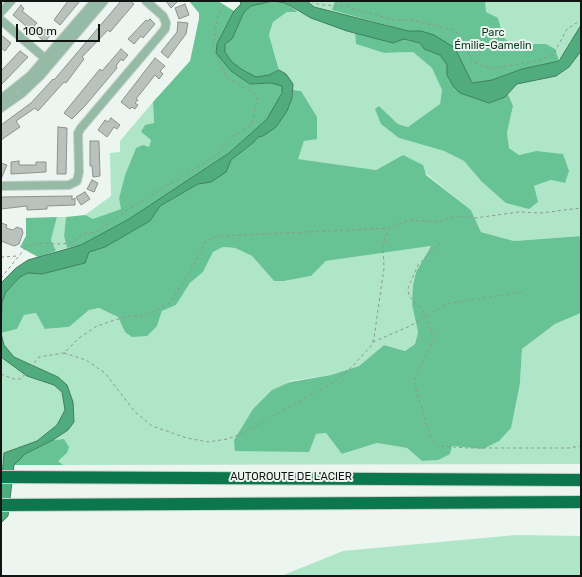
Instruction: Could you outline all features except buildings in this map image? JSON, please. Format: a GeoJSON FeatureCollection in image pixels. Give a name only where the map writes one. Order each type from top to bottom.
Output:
{"type":"FeatureCollection","features":[{"type":"Feature","properties":{"kind":"highway","name":"AUTOROUTE DE L'ACIER"},"geometry":{"type":"LineString","coordinates":[[1,477],[581,480]]}},
{"type":"Feature","properties":{"kind":"highway"},"geometry":{"type":"LineString","coordinates":[[1,505],[578,503]]}},
{"type":"Feature","properties":{"kind":"street"},"geometry":{"type":"LineString","coordinates":[[1,12],[11,1]]}},
{"type":"Feature","properties":{"kind":"street"},"geometry":{"type":"LineString","coordinates":[[1,108],[31,85],[95,1]]}},
{"type":"Feature","properties":{"kind":"street"},"geometry":{"type":"LineString","coordinates":[[1,99],[24,82],[48,61],[104,1]]}},
{"type":"Feature","properties":{"kind":"street"},"geometry":{"type":"LineString","coordinates":[[1,186],[69,185],[76,181],[79,172],[78,133],[80,128],[164,29],[166,23],[163,16],[146,1]]}},
{"type":"Feature","properties":{"kind":"street"},"geometry":{"type":"LineString","coordinates":[[1,20],[48,61]]}},
{"type":"Feature","properties":{"kind":"path"},"geometry":{"type":"LineString","coordinates":[[1,278],[31,244],[71,243],[82,234],[96,232],[129,209],[216,155],[231,137],[252,125],[257,99],[255,94],[226,77],[213,47],[218,14],[227,1]]}},
{"type":"Feature","properties":{"kind":"path"},"geometry":{"type":"LineString","coordinates":[[311,1],[320,5],[345,6],[394,20],[412,20],[454,30],[459,35],[473,62],[485,67],[496,68],[540,60],[553,55],[567,29],[581,20]]}},
{"type":"Feature","properties":{"kind":"path"},"geometry":{"type":"LineString","coordinates":[[64,353],[79,338],[104,323],[124,317],[147,315],[170,303],[191,270],[207,240],[221,236],[390,228],[401,222],[410,220],[440,222],[454,216],[475,218],[512,213],[541,213],[581,208]]}},
{"type":"Feature","properties":{"kind":"path"},"geometry":{"type":"LineString","coordinates":[[373,342],[384,268],[383,245],[390,228]]}},
{"type":"Feature","properties":{"kind":"path"},"geometry":{"type":"LineString","coordinates":[[440,243],[418,265],[408,288],[409,296],[418,305],[431,327],[432,342],[415,379],[415,385],[422,405],[429,436],[433,443],[438,446],[468,448],[569,448],[581,446]]}},
{"type":"Feature","properties":{"kind":"path"},"geometry":{"type":"LineString","coordinates":[[1,257],[19,256]]}},
{"type":"Feature","properties":{"kind":"path"},"geometry":{"type":"LineString","coordinates":[[1,374],[20,380],[24,377],[32,364],[43,356],[64,353],[86,360],[105,372],[135,412],[152,426],[187,438],[214,442],[240,434],[332,383],[352,366],[373,342],[426,317],[446,304],[522,292]]}},
{"type":"Feature","properties":{"kind":"green space"},"geometry":{"type":"Polygon","coordinates":[[[189,1],[218,1],[234,11],[217,44],[231,71],[250,84],[271,83],[282,86],[282,92],[274,110],[267,119],[229,153],[129,219],[81,245],[67,248],[64,236],[66,217],[85,215],[93,219],[121,209],[119,198],[125,175],[136,148],[143,145],[149,147],[151,140],[141,132],[145,125],[154,123],[153,102],[190,61],[199,13],[189,1]]]}},
{"type":"Feature","properties":{"kind":"green space"},"geometry":{"type":"Polygon","coordinates":[[[273,1],[285,3],[298,12],[287,12],[273,22],[269,35],[279,70],[269,75],[256,77],[241,69],[231,61],[225,52],[225,44],[232,39],[244,12],[251,6],[273,1]]]}},
{"type":"Feature","properties":{"kind":"green space","name":"Parc Émilie-Gamelin"},"geometry":{"type":"Polygon","coordinates":[[[307,1],[581,1],[581,25],[559,61],[408,31],[313,7],[307,1]]]}},
{"type":"Feature","properties":{"kind":"green space","name":"Parc Émilie-Gamelin"},"geometry":{"type":"Polygon","coordinates":[[[335,1],[485,1],[486,12],[498,18],[503,37],[512,45],[519,47],[530,44],[546,44],[555,49],[559,61],[522,69],[492,80],[472,83],[455,48],[421,31],[408,31],[332,10],[335,1]]]}},
{"type":"Feature","properties":{"kind":"green space"},"geometry":{"type":"Polygon","coordinates":[[[287,12],[298,12],[355,33],[356,44],[384,53],[413,52],[433,68],[442,90],[440,104],[426,115],[408,127],[398,124],[379,106],[399,138],[444,151],[464,161],[481,181],[534,186],[551,180],[565,183],[536,151],[519,155],[509,148],[507,133],[513,106],[508,94],[517,84],[556,76],[581,51],[581,236],[514,241],[481,232],[471,210],[403,155],[376,170],[297,159],[304,141],[301,91],[293,90],[293,84],[286,74],[279,70],[269,35],[273,22],[287,12]]]}},
{"type":"Feature","properties":{"kind":"green space"},"geometry":{"type":"Polygon","coordinates":[[[355,33],[393,43],[404,39],[420,43],[424,49],[440,55],[447,65],[447,75],[453,86],[460,93],[489,103],[505,97],[508,94],[513,106],[507,133],[509,148],[519,155],[536,151],[563,154],[569,171],[565,183],[551,180],[534,186],[538,202],[529,209],[506,203],[481,181],[464,161],[444,151],[399,138],[381,124],[375,109],[379,106],[398,124],[408,127],[440,104],[442,90],[432,68],[413,52],[384,53],[356,44],[355,33]]]}},
{"type":"Feature","properties":{"kind":"green space"},"geometry":{"type":"Polygon","coordinates":[[[293,90],[301,91],[317,117],[317,139],[304,141],[298,159],[376,170],[403,155],[423,165],[426,175],[471,210],[481,232],[514,241],[581,236],[581,313],[555,324],[522,349],[520,383],[511,428],[499,441],[483,449],[452,446],[450,454],[438,460],[422,461],[407,448],[377,443],[342,454],[326,433],[316,434],[309,452],[235,451],[234,440],[253,409],[272,390],[290,382],[331,375],[359,366],[384,345],[405,351],[415,344],[418,332],[412,305],[413,286],[416,272],[431,246],[326,261],[311,276],[284,281],[274,281],[252,256],[235,248],[223,247],[213,252],[203,272],[190,283],[176,305],[162,311],[157,326],[147,336],[132,337],[125,332],[118,317],[99,308],[89,310],[69,327],[45,329],[36,313],[24,315],[17,329],[1,333],[2,302],[6,292],[20,277],[28,273],[42,274],[85,263],[89,252],[105,247],[150,221],[160,206],[198,184],[211,182],[231,160],[254,142],[258,137],[276,127],[287,111],[292,98],[293,90]]]}},
{"type":"Feature","properties":{"kind":"green space"},"geometry":{"type":"Polygon","coordinates":[[[153,102],[154,123],[141,132],[151,140],[149,147],[136,148],[125,175],[119,198],[122,209],[92,220],[85,215],[111,196],[110,153],[120,152],[120,141],[153,102]]]}},
{"type":"Feature","properties":{"kind":"green space"},"geometry":{"type":"Polygon","coordinates":[[[57,217],[66,217],[64,236],[67,248],[56,251],[51,240],[57,217]]]}},
{"type":"Feature","properties":{"kind":"green space"},"geometry":{"type":"Polygon","coordinates":[[[57,217],[51,240],[56,251],[38,257],[20,247],[26,236],[26,218],[57,217]]]}},
{"type":"Feature","properties":{"kind":"green space"},"geometry":{"type":"Polygon","coordinates":[[[431,246],[416,272],[412,305],[418,332],[415,344],[405,351],[384,345],[359,366],[331,375],[290,381],[253,409],[234,440],[326,433],[343,454],[377,443],[407,448],[422,461],[438,460],[452,446],[483,449],[520,383],[522,349],[555,324],[581,313],[581,464],[63,465],[57,461],[67,453],[64,439],[53,440],[68,430],[74,422],[58,377],[14,357],[4,345],[1,333],[17,329],[24,315],[36,313],[46,329],[69,327],[89,310],[99,308],[118,317],[125,332],[157,326],[162,311],[176,305],[190,283],[203,272],[213,252],[223,247],[235,248],[252,256],[274,281],[284,281],[311,276],[326,261],[431,246]]]}},
{"type":"Feature","properties":{"kind":"green space"},"geometry":{"type":"Polygon","coordinates":[[[1,357],[27,376],[54,385],[62,392],[65,410],[57,425],[37,441],[4,453],[1,489],[1,357]]]}},
{"type":"Feature","properties":{"kind":"green space"},"geometry":{"type":"Polygon","coordinates":[[[64,439],[69,447],[67,453],[58,461],[63,465],[14,465],[25,454],[53,440],[64,439]]]}},
{"type":"Feature","properties":{"kind":"green space"},"geometry":{"type":"Polygon","coordinates":[[[516,535],[581,536],[581,576],[281,576],[343,551],[516,535]]]}},
{"type":"Feature","properties":{"kind":"shaded area"},"geometry":{"type":"Polygon","coordinates":[[[240,1],[273,1],[251,6],[244,12],[232,39],[225,44],[225,52],[231,61],[241,69],[256,77],[269,75],[279,70],[286,74],[293,84],[292,98],[287,111],[276,127],[263,136],[258,137],[254,142],[231,160],[226,172],[211,182],[198,184],[160,206],[150,221],[105,247],[89,252],[85,263],[42,274],[28,273],[20,277],[6,292],[2,302],[1,333],[1,283],[16,268],[28,260],[81,245],[129,219],[229,153],[267,119],[282,93],[282,86],[271,83],[250,84],[231,71],[216,53],[217,44],[234,11],[241,4],[240,1]]]}},
{"type":"Feature","properties":{"kind":"shaded area"},"geometry":{"type":"Polygon","coordinates":[[[273,1],[307,1],[314,7],[408,31],[421,31],[434,35],[455,48],[472,83],[492,80],[522,69],[559,61],[581,25],[581,51],[569,67],[556,76],[517,84],[505,97],[489,103],[460,93],[453,86],[447,75],[447,65],[440,55],[424,49],[420,43],[404,39],[393,43],[347,31],[311,18],[285,3],[273,1]]]}},
{"type":"Feature","properties":{"kind":"shaded area"},"geometry":{"type":"Polygon","coordinates":[[[1,333],[4,345],[14,357],[58,377],[67,385],[73,402],[74,422],[68,430],[53,440],[25,454],[14,465],[8,516],[1,523],[1,489],[4,453],[37,441],[57,425],[65,410],[62,392],[54,385],[27,376],[1,357],[1,333]]]}}]}
